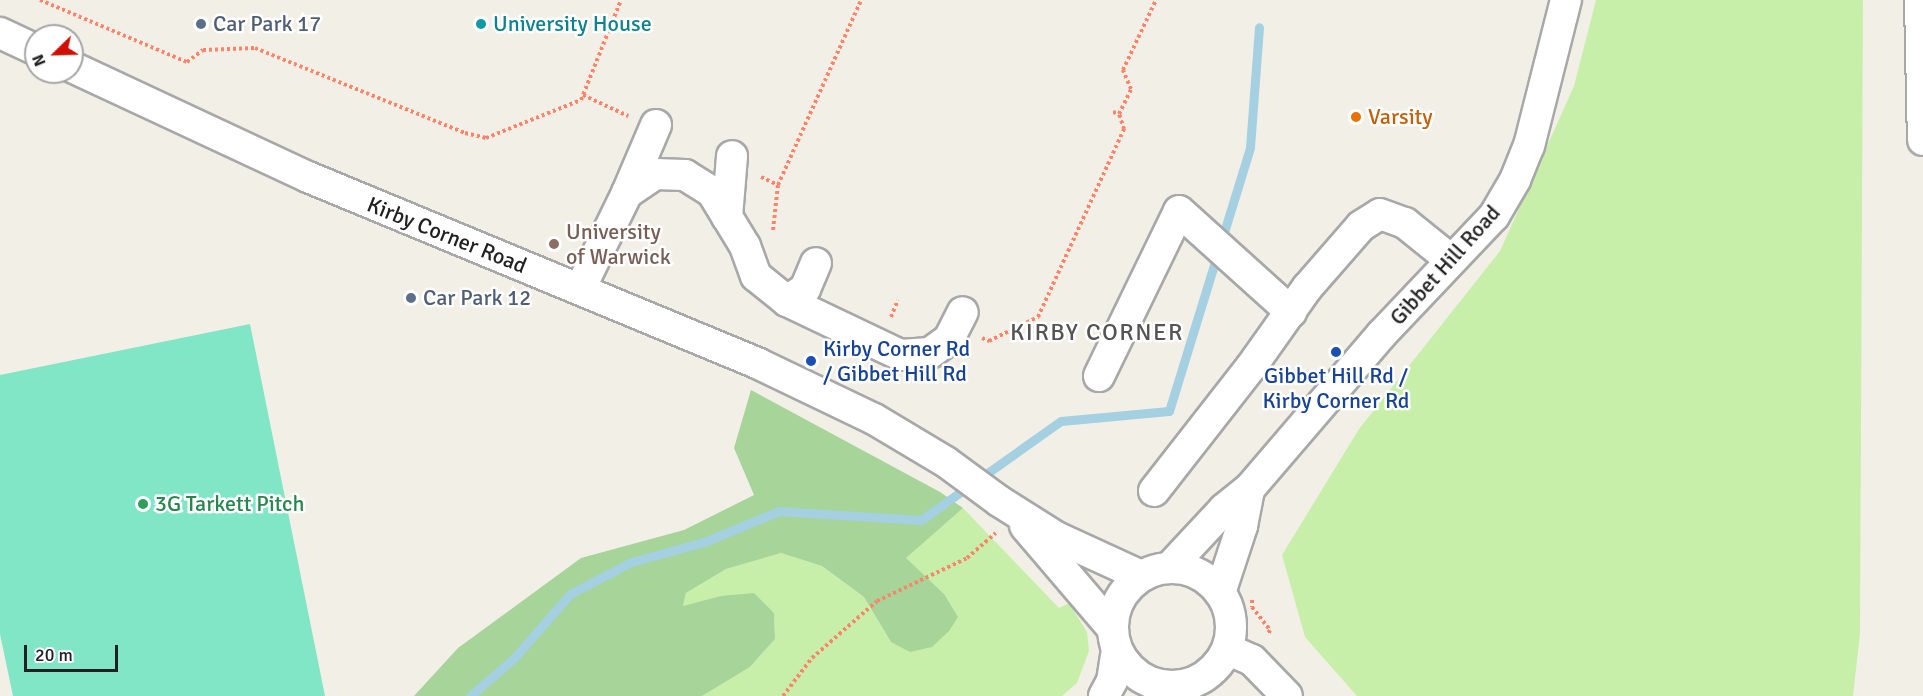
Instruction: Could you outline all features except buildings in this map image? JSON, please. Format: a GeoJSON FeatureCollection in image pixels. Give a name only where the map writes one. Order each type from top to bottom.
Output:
{"type":"FeatureCollection","features":[{"type":"Feature","properties":{"kind":"street","name":"Gibbet Hill Road"},"geometry":{"type":"LineString","coordinates":[[1170,567],[1224,509],[1250,489],[1382,335],[1494,216],[1515,180],[1529,146],[1566,0]]}},
{"type":"Feature","properties":{"kind":"street"},"geometry":{"type":"LineString","coordinates":[[1920,0],[1923,140]]}},
{"type":"Feature","properties":{"kind":"street"},"geometry":{"type":"LineString","coordinates":[[0,33],[24,44]]}},
{"type":"Feature","properties":{"kind":"street","name":"Kirby Corner Road"},"geometry":{"type":"LineString","coordinates":[[84,73],[308,177],[580,289],[790,379],[874,419],[946,462],[1004,504],[1056,537],[1141,576]]}},
{"type":"Feature","properties":{"kind":"street"},"geometry":{"type":"LineString","coordinates":[[580,289],[627,193],[656,125]]}},
{"type":"Feature","properties":{"kind":"street"},"geometry":{"type":"LineString","coordinates":[[727,217],[732,156]]}},
{"type":"Feature","properties":{"kind":"street"},"geometry":{"type":"LineString","coordinates":[[627,193],[655,174],[685,175],[712,192],[745,246],[756,276],[787,301],[900,355],[930,353],[949,339],[960,318]]}},
{"type":"Feature","properties":{"kind":"street"},"geometry":{"type":"LineString","coordinates":[[1099,376],[1179,211],[1291,312]]}},
{"type":"Feature","properties":{"kind":"street"},"geometry":{"type":"LineString","coordinates":[[1154,491],[1354,233],[1380,214],[1405,223],[1451,260]]}},
{"type":"Feature","properties":{"kind":"street"},"geometry":{"type":"LineString","coordinates":[[787,301],[805,289],[816,263]]}},
{"type":"Feature","properties":{"kind":"street","name":"Gibbet Hill Road"},"geometry":{"type":"LineString","coordinates":[[1220,593],[1242,526],[1250,489]]}},
{"type":"Feature","properties":{"kind":"street","name":"Kirby Corner Road"},"geometry":{"type":"LineString","coordinates":[[1004,504],[1115,638]]}},
{"type":"Feature","properties":{"kind":"street"},"geometry":{"type":"LineString","coordinates":[[1104,696],[1112,681],[1114,610],[1125,589],[1141,576],[1170,567],[1191,571],[1205,577],[1220,593],[1229,612],[1230,638],[1227,649],[1215,667],[1201,678],[1164,691],[1160,685],[1139,677],[1122,659],[1115,638]]}},
{"type":"Feature","properties":{"kind":"street"},"geometry":{"type":"LineString","coordinates":[[1227,649],[1252,660],[1287,696]]}},
{"type":"Feature","properties":{"kind":"path"},"geometry":{"type":"LineString","coordinates":[[40,0],[187,62],[203,50],[255,48],[465,133],[486,138],[581,100],[621,0]]}},
{"type":"Feature","properties":{"kind":"path"},"geometry":{"type":"LineString","coordinates":[[772,236],[778,185],[861,0]]}},
{"type":"Feature","properties":{"kind":"path"},"geometry":{"type":"LineString","coordinates":[[960,318],[989,341],[1038,317],[1124,129],[1119,114],[1131,89],[1123,70],[1156,0]]}},
{"type":"Feature","properties":{"kind":"path"},"geometry":{"type":"LineString","coordinates":[[1113,112],[1119,114]]}},
{"type":"Feature","properties":{"kind":"green space"},"geometry":{"type":"Polygon","coordinates":[[[1596,0],[1863,0],[1860,634],[1853,696],[1357,696],[1305,637],[1282,555],[1359,429],[1500,251],[1574,86],[1596,0]]]}},
{"type":"Feature","properties":{"kind":"green space","name":"3G Tarkett Pitch"},"geometry":{"type":"Polygon","coordinates":[[[250,324],[325,696],[13,696],[0,634],[0,375],[250,324]]]}},
{"type":"Feature","properties":{"kind":"green space"},"geometry":{"type":"Polygon","coordinates":[[[751,390],[940,492],[963,508],[906,558],[944,594],[958,617],[949,631],[932,647],[910,652],[891,642],[864,597],[822,566],[781,553],[726,569],[686,593],[683,606],[721,596],[754,593],[774,613],[775,639],[750,667],[702,696],[414,696],[458,648],[581,558],[684,530],[754,495],[734,448],[751,390]]]}},
{"type":"Feature","properties":{"kind":"green space"},"geometry":{"type":"Polygon","coordinates":[[[963,508],[1059,608],[1069,603],[1087,632],[1089,651],[1077,683],[1062,696],[702,696],[750,667],[775,639],[774,614],[683,606],[686,593],[726,569],[781,553],[822,566],[864,597],[891,642],[944,594],[905,558],[963,508]]]}},
{"type":"Feature","properties":{"kind":"waterway"},"geometry":{"type":"LineString","coordinates":[[470,696],[514,658],[570,594],[631,562],[704,542],[779,511],[921,520],[1061,421],[1169,411],[1250,147],[1259,27]]}},
{"type":"Feature","properties":{"kind":"place","name":"Car Park 17"},"geometry":{"type":"Point","coordinates":[201,24]}},
{"type":"Feature","properties":{"kind":"place","name":"University House"},"geometry":{"type":"Point","coordinates":[481,24]}},
{"type":"Feature","properties":{"kind":"place","name":"Varsity"},"geometry":{"type":"Point","coordinates":[1356,117]}},
{"type":"Feature","properties":{"kind":"place","name":"University of Warwick"},"geometry":{"type":"Point","coordinates":[554,244]}},
{"type":"Feature","properties":{"kind":"place","name":"Car Park 12"},"geometry":{"type":"Point","coordinates":[411,298]}},
{"type":"Feature","properties":{"kind":"place","name":"Gibbet Hill Rd / Kirby Corner Rd"},"geometry":{"type":"Point","coordinates":[1336,352]}},
{"type":"Feature","properties":{"kind":"place","name":"Kirby Corner Rd / Gibbet Hill Rd"},"geometry":{"type":"Point","coordinates":[811,361]}},
{"type":"Feature","properties":{"kind":"place","name":"3G Tarkett Pitch"},"geometry":{"type":"Point","coordinates":[143,504]}},
{"type":"Feature","properties":{"kind":"district","name":"KIRBY CORNER"},"geometry":{"type":"Point","coordinates":[1097,333]}}]}
